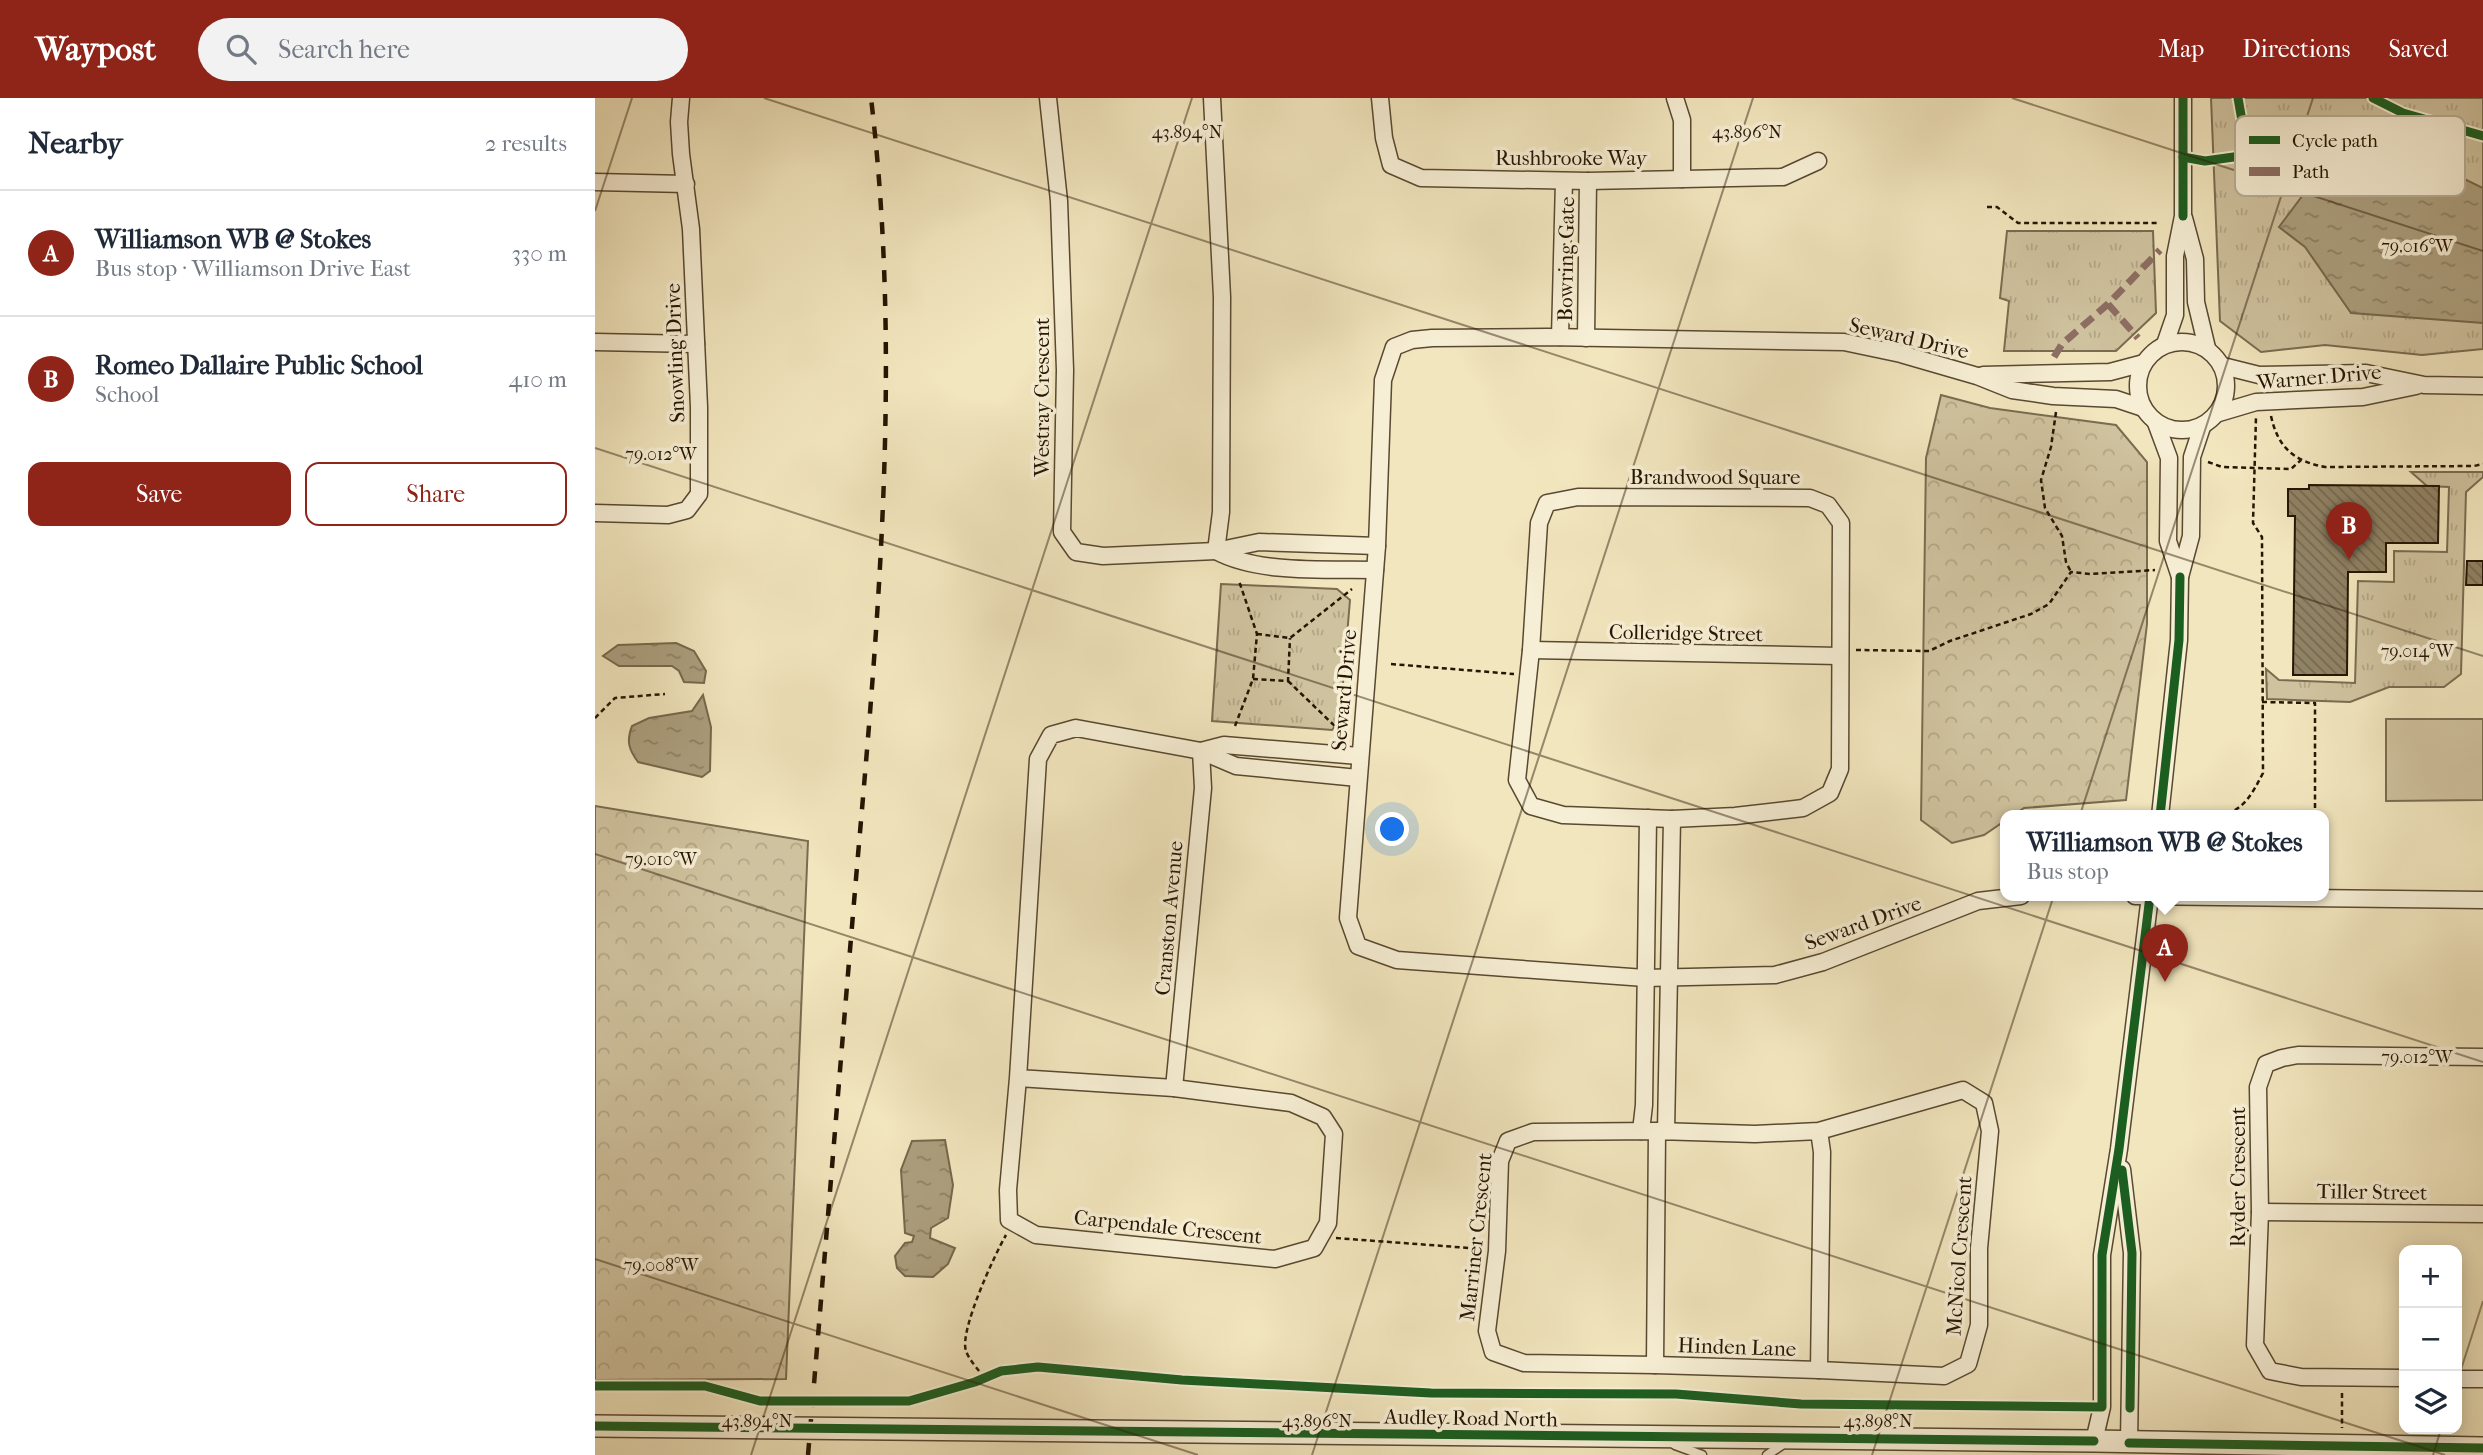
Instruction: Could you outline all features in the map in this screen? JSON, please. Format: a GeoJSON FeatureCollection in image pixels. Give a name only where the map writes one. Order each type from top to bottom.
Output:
{"type":"FeatureCollection","features":[{"type":"Feature","properties":{"kind":"street","name":"Snowling Drive"},"geometry":{"type":"LineString","coordinates":[[595,513],[667,515],[687,510],[699,494],[691,229],[678,122],[681,98]]}},
{"type":"Feature","properties":{"kind":"street","name":"Westray Crescent"},"geometry":{"type":"LineString","coordinates":[[1048,98],[1059,201],[1065,357],[1062,532],[1076,552],[1103,556],[1216,551],[1259,542],[1377,545]]}},
{"type":"Feature","properties":{"kind":"street"},"geometry":{"type":"LineString","coordinates":[[1212,98],[1222,297],[1221,512],[1216,551]]}},
{"type":"Feature","properties":{"kind":"street","name":"Rushbrooke Way"},"geometry":{"type":"LineString","coordinates":[[1380,98],[1384,138],[1391,165],[1421,178],[1588,181],[1783,177],[1818,162]]}},
{"type":"Feature","properties":{"kind":"street"},"geometry":{"type":"LineString","coordinates":[[1675,98],[1682,120],[1682,179]]}},
{"type":"Feature","properties":{"kind":"street"},"geometry":{"type":"LineString","coordinates":[[2180,577],[2168,541],[2169,458],[2156,423],[2143,408],[2137,385],[2144,363],[2165,344],[2175,315],[2175,256],[2183,216],[2183,98]]}},
{"type":"Feature","properties":{"kind":"street","name":"Bowring Gate"},"geometry":{"type":"LineString","coordinates":[[1560,337],[1564,181]]}},
{"type":"Feature","properties":{"kind":"street","name":"Bowring Gate"},"geometry":{"type":"LineString","coordinates":[[1586,338],[1588,181]]}},
{"type":"Feature","properties":{"kind":"street"},"geometry":{"type":"LineString","coordinates":[[595,182],[686,184]]}},
{"type":"Feature","properties":{"kind":"street"},"geometry":{"type":"LineString","coordinates":[[2156,423],[2178,431],[2203,427],[2219,414],[2228,390],[2223,366],[2207,348],[2196,302],[2195,259],[2183,216]]}},
{"type":"Feature","properties":{"kind":"street","name":"Seward Drive"},"geometry":{"type":"LineString","coordinates":[[2000,898],[1978,901],[1823,962],[1775,975],[1645,978],[1397,960],[1359,946],[1348,918],[1377,545],[1383,380],[1394,348],[1412,340],[1432,338],[1560,337],[1844,342],[1901,354],[1977,376],[2012,390],[2116,400],[2143,408]]}},
{"type":"Feature","properties":{"kind":"street"},"geometry":{"type":"LineString","coordinates":[[2165,344],[2187,341],[2207,348]]}},
{"type":"Feature","properties":{"kind":"street"},"geometry":{"type":"LineString","coordinates":[[595,342],[696,344]]}},
{"type":"Feature","properties":{"kind":"street","name":"Seward Drive"},"geometry":{"type":"LineString","coordinates":[[1977,376],[2110,372],[2144,363]]}},
{"type":"Feature","properties":{"kind":"street","name":"Warner Drive"},"geometry":{"type":"LineString","coordinates":[[2223,366],[2259,375],[2367,373],[2424,385],[2483,386]]}},
{"type":"Feature","properties":{"kind":"street","name":"Warner Drive"},"geometry":{"type":"LineString","coordinates":[[2219,414],[2262,402],[2363,397],[2424,385]]}},
{"type":"Feature","properties":{"kind":"street"},"geometry":{"type":"LineString","coordinates":[[2161,810],[2179,640],[2180,577],[2192,536],[2192,457],[2203,427]]}},
{"type":"Feature","properties":{"kind":"street","name":"Brandwood Square"},"geometry":{"type":"LineString","coordinates":[[1577,498],[1810,498],[1828,505],[1841,523],[1839,653],[1840,769],[1830,793],[1803,808],[1735,816],[1672,819],[1563,815],[1531,806],[1517,780],[1531,650],[1539,523],[1547,503],[1577,498]]}},
{"type":"Feature","properties":{"kind":"street","name":"Westray Crescent"},"geometry":{"type":"LineString","coordinates":[[1216,551],[1230,559],[1256,566],[1375,570]]}},
{"type":"Feature","properties":{"kind":"street","name":"Colleridge Street"},"geometry":{"type":"LineString","coordinates":[[1531,650],[1839,653]]}},
{"type":"Feature","properties":{"kind":"street"},"geometry":{"type":"LineString","coordinates":[[1013,1222],[1009,1220],[1008,1190],[1019,1078],[1038,760],[1051,735],[1076,728],[1201,751],[1236,766],[1358,778]]}},
{"type":"Feature","properties":{"kind":"street"},"geometry":{"type":"LineString","coordinates":[[1201,751],[1224,745],[1359,756]]}},
{"type":"Feature","properties":{"kind":"street","name":"Cranston Avenue"},"geometry":{"type":"LineString","coordinates":[[1174,1088],[1203,788],[1201,751]]}},
{"type":"Feature","properties":{"kind":"street"},"geometry":{"type":"LineString","coordinates":[[1648,818],[1644,1104],[1655,1131]]}},
{"type":"Feature","properties":{"kind":"street"},"geometry":{"type":"LineString","coordinates":[[1654,1365],[1655,1131],[1669,976],[1672,819]]}},
{"type":"Feature","properties":{"kind":"street"},"geometry":{"type":"LineString","coordinates":[[2329,898],[2483,900]]}},
{"type":"Feature","properties":{"kind":"street"},"geometry":{"type":"LineString","coordinates":[[2094,1448],[2102,1407],[2102,1255],[2119,1149],[2149,901]]}},
{"type":"Feature","properties":{"kind":"street","name":"Ryder Crescent"},"geometry":{"type":"LineString","coordinates":[[2399,1378],[2301,1377],[2270,1371],[2255,1345],[2260,1212],[2258,1087],[2266,1064],[2298,1055],[2483,1057]]}},
{"type":"Feature","properties":{"kind":"street"},"geometry":{"type":"LineString","coordinates":[[1019,1078],[1174,1088],[1291,1103],[1323,1117],[1335,1134],[1328,1223],[1320,1237]]}},
{"type":"Feature","properties":{"kind":"street","name":"McNicol Crescent"},"geometry":{"type":"LineString","coordinates":[[1655,1131],[1755,1134],[1819,1131],[1963,1090],[1984,1103],[1990,1131],[1979,1248],[1979,1325],[1968,1364],[1944,1376],[1819,1370]]}},
{"type":"Feature","properties":{"kind":"street","name":"Marriner Crescent"},"geometry":{"type":"LineString","coordinates":[[1654,1365],[1524,1363],[1493,1352],[1487,1331],[1497,1251],[1500,1161],[1508,1141],[1532,1132],[1655,1131]]}},
{"type":"Feature","properties":{"kind":"street"},"geometry":{"type":"LineString","coordinates":[[1819,1131],[1822,1152],[1819,1370]]}},
{"type":"Feature","properties":{"kind":"street"},"geometry":{"type":"LineString","coordinates":[[2119,1149],[2132,1252],[2129,1449]]}},
{"type":"Feature","properties":{"kind":"street","name":"Tiller Street"},"geometry":{"type":"LineString","coordinates":[[2260,1212],[2483,1214]]}},
{"type":"Feature","properties":{"kind":"street","name":"Carpendale Crescent"},"geometry":{"type":"LineString","coordinates":[[1013,1222],[1036,1235],[1275,1259],[1314,1248],[1320,1237]]}},
{"type":"Feature","properties":{"kind":"street","name":"Hinden Lane"},"geometry":{"type":"LineString","coordinates":[[1654,1365],[1819,1370]]}},
{"type":"Feature","properties":{"kind":"street"},"geometry":{"type":"LineString","coordinates":[[2462,1379],[2483,1379]]}},
{"type":"Feature","properties":{"kind":"street","name":"Audley Road North"},"geometry":{"type":"LineString","coordinates":[[595,1426],[1792,1439],[2129,1449],[2342,1446],[2483,1448]]}},
{"type":"Feature","properties":{"kind":"lane"},"geometry":{"type":"LineString","coordinates":[[1653,1437],[1702,1455]]}},
{"type":"Feature","properties":{"kind":"lane"},"geometry":{"type":"LineString","coordinates":[[1767,1455],[1792,1439]]}},
{"type":"Feature","properties":{"kind":"path"},"geometry":{"type":"LineString","coordinates":[[1987,207],[1997,207],[2018,223],[2159,223]]}},
{"type":"Feature","properties":{"kind":"path"},"geometry":{"type":"LineString","coordinates":[[2262,402],[2281,442],[2293,455],[2308,464],[2325,467],[2483,464]]}},
{"type":"Feature","properties":{"kind":"path"},"geometry":{"type":"LineString","coordinates":[[2235,810],[2249,799],[2263,773],[2262,537],[2253,523],[2262,402]]}},
{"type":"Feature","properties":{"kind":"path"},"geometry":{"type":"LineString","coordinates":[[2056,412],[2051,447],[2041,480],[2045,508],[2062,536],[2066,562],[2071,572]]}},
{"type":"Feature","properties":{"kind":"path"},"geometry":{"type":"LineString","coordinates":[[2192,457],[2222,467],[2291,469],[2301,460]]}},
{"type":"Feature","properties":{"kind":"path"},"geometry":{"type":"LineString","coordinates":[[2071,572],[2090,575],[2155,570]]}},
{"type":"Feature","properties":{"kind":"path"},"geometry":{"type":"LineString","coordinates":[[1839,653],[1929,651],[1950,641],[2031,614],[2049,604],[2071,572]]}},
{"type":"Feature","properties":{"kind":"path"},"geometry":{"type":"LineString","coordinates":[[1235,726],[1253,679],[1257,634],[1239,581]]}},
{"type":"Feature","properties":{"kind":"path"},"geometry":{"type":"LineString","coordinates":[[1257,634],[1290,638],[1352,589]]}},
{"type":"Feature","properties":{"kind":"path"},"geometry":{"type":"LineString","coordinates":[[1288,681],[1290,638]]}},
{"type":"Feature","properties":{"kind":"path"},"geometry":{"type":"LineString","coordinates":[[1391,664],[1528,675]]}},
{"type":"Feature","properties":{"kind":"path"},"geometry":{"type":"LineString","coordinates":[[1253,679],[1288,681],[1341,732]]}},
{"type":"Feature","properties":{"kind":"path"},"geometry":{"type":"LineString","coordinates":[[595,718],[615,698],[665,694]]}},
{"type":"Feature","properties":{"kind":"path"},"geometry":{"type":"LineString","coordinates":[[2262,702],[2315,703],[2315,809]]}},
{"type":"Feature","properties":{"kind":"path"},"geometry":{"type":"LineString","coordinates":[[984,1378],[965,1350],[967,1323],[996,1251],[1013,1222]]}},
{"type":"Feature","properties":{"kind":"path"},"geometry":{"type":"LineString","coordinates":[[1320,1237],[1497,1251]]}},
{"type":"Feature","properties":{"kind":"path"},"geometry":{"type":"LineString","coordinates":[[2342,1377],[2342,1446]]}},
{"type":"Feature","properties":{"kind":"green space"},"geometry":{"type":"Polygon","coordinates":[[[2211,98],[2483,98],[2483,349],[2422,355],[2325,345],[2261,352],[2220,321],[2211,98]]]}},
{"type":"Feature","properties":{"kind":"green space"},"geometry":{"type":"Polygon","coordinates":[[[2007,231],[2153,231],[2156,313],[2116,351],[2004,351],[2009,301],[2000,298],[2007,231]]]}},
{"type":"Feature","properties":{"kind":"green space"},"geometry":{"type":"Polygon","coordinates":[[[1941,395],[1990,408],[2116,425],[2147,462],[2147,624],[2126,800],[2000,810],[2000,824],[1984,835],[1952,843],[1921,820],[1926,458],[1941,395]]]}},
{"type":"Feature","properties":{"kind":"green space"},"geometry":{"type":"Polygon","coordinates":[[[2411,472],[2483,472],[2483,477],[2466,492],[2461,674],[2444,687],[2389,687],[2350,702],[2267,699],[2266,669],[2279,680],[2355,683],[2358,581],[2394,582],[2394,551],[2447,552],[2449,487],[2427,486],[2411,472]]]}},
{"type":"Feature","properties":{"kind":"green space"},"geometry":{"type":"Polygon","coordinates":[[[1221,584],[1337,589],[1350,600],[1340,719],[1332,730],[1212,721],[1221,584]]]}},
{"type":"Feature","properties":{"kind":"green space"},"geometry":{"type":"Polygon","coordinates":[[[2386,719],[2483,719],[2483,800],[2386,801],[2386,719]]]}},
{"type":"Feature","properties":{"kind":"green space"},"geometry":{"type":"Polygon","coordinates":[[[595,806],[808,841],[786,1379],[595,1380],[595,806]]]}},
{"type":"Feature","properties":{"kind":"water"},"geometry":{"type":"Polygon","coordinates":[[[2465,179],[2483,188],[2483,323],[2351,313],[2305,247],[2279,227],[2302,196],[2465,196],[2465,179]]]}},
{"type":"Feature","properties":{"kind":"water"},"geometry":{"type":"Polygon","coordinates":[[[676,643],[694,651],[706,671],[704,683],[684,682],[679,671],[672,666],[619,666],[603,656],[618,645],[676,643]]]}},
{"type":"Feature","properties":{"kind":"water"},"geometry":{"type":"Polygon","coordinates":[[[703,695],[711,727],[710,771],[702,777],[638,762],[629,745],[632,726],[649,718],[692,711],[703,695]]]}},
{"type":"Feature","properties":{"kind":"water"},"geometry":{"type":"Polygon","coordinates":[[[945,1140],[953,1185],[948,1218],[931,1228],[930,1238],[955,1248],[948,1264],[933,1277],[905,1276],[897,1268],[895,1256],[905,1243],[912,1242],[914,1236],[905,1233],[901,1170],[912,1141],[945,1140]]]}},
{"type":"Feature","properties":{"kind":"building"},"geometry":{"type":"Polygon","coordinates":[[[2309,485],[2439,486],[2438,543],[2386,543],[2386,572],[2348,572],[2347,675],[2293,675],[2295,516],[2288,516],[2288,489],[2309,489],[2309,485]]]}},
{"type":"Feature","properties":{"kind":"building"},"geometry":{"type":"Polygon","coordinates":[[[2467,561],[2483,561],[2483,585],[2466,585],[2467,561]]]}},
{"type":"Feature","properties":{"kind":"railway"},"geometry":{"type":"LineString","coordinates":[[808,1455],[880,572],[886,382],[885,287],[871,98]]}},
{"type":"Feature","properties":{"kind":"marked path"},"geometry":{"type":"LineString","coordinates":[[2054,357],[2062,344],[2108,304],[2160,250]]}},
{"type":"Feature","properties":{"kind":"marked path"},"geometry":{"type":"LineString","coordinates":[[2108,304],[2138,338]]}},
{"type":"Feature","properties":{"kind":"cycle path"},"geometry":{"type":"LineString","coordinates":[[2183,98],[2183,216]]}},
{"type":"Feature","properties":{"kind":"cycle path"},"geometry":{"type":"LineString","coordinates":[[2238,98],[2241,116]]}},
{"type":"Feature","properties":{"kind":"cycle path"},"geometry":{"type":"LineString","coordinates":[[2373,98],[2413,116]]}},
{"type":"Feature","properties":{"kind":"cycle path"},"geometry":{"type":"LineString","coordinates":[[2465,131],[2483,136]]}},
{"type":"Feature","properties":{"kind":"cycle path"},"geometry":{"type":"LineString","coordinates":[[2183,157],[2205,161],[2235,157]]}},
{"type":"Feature","properties":{"kind":"cycle path"},"geometry":{"type":"LineString","coordinates":[[2161,810],[2179,640],[2180,577]]}},
{"type":"Feature","properties":{"kind":"cycle path"},"geometry":{"type":"LineString","coordinates":[[595,1386],[705,1386],[760,1401],[909,1401],[975,1382],[1001,1371],[1038,1367],[1182,1380],[1431,1393],[1676,1394],[1801,1404],[2102,1407],[2102,1255],[2119,1149],[2149,901]]}},
{"type":"Feature","properties":{"kind":"cycle path"},"geometry":{"type":"LineString","coordinates":[[2122,1170],[2132,1253],[2130,1408]]}},
{"type":"Feature","properties":{"kind":"cycle path"},"geometry":{"type":"LineString","coordinates":[[595,1426],[2094,1441]]}},
{"type":"Feature","properties":{"kind":"cycle path"},"geometry":{"type":"LineString","coordinates":[[2129,1443],[2483,1448]]}},
{"type":"Feature","properties":{"kind":"place","name":"Romeo Dallaire Public School"},"geometry":{"type":"Point","coordinates":[2349,560]}},
{"type":"Feature","properties":{"kind":"place","name":"Williamson WB @ Stokes"},"geometry":{"type":"Point","coordinates":[2165,982]}}]}
